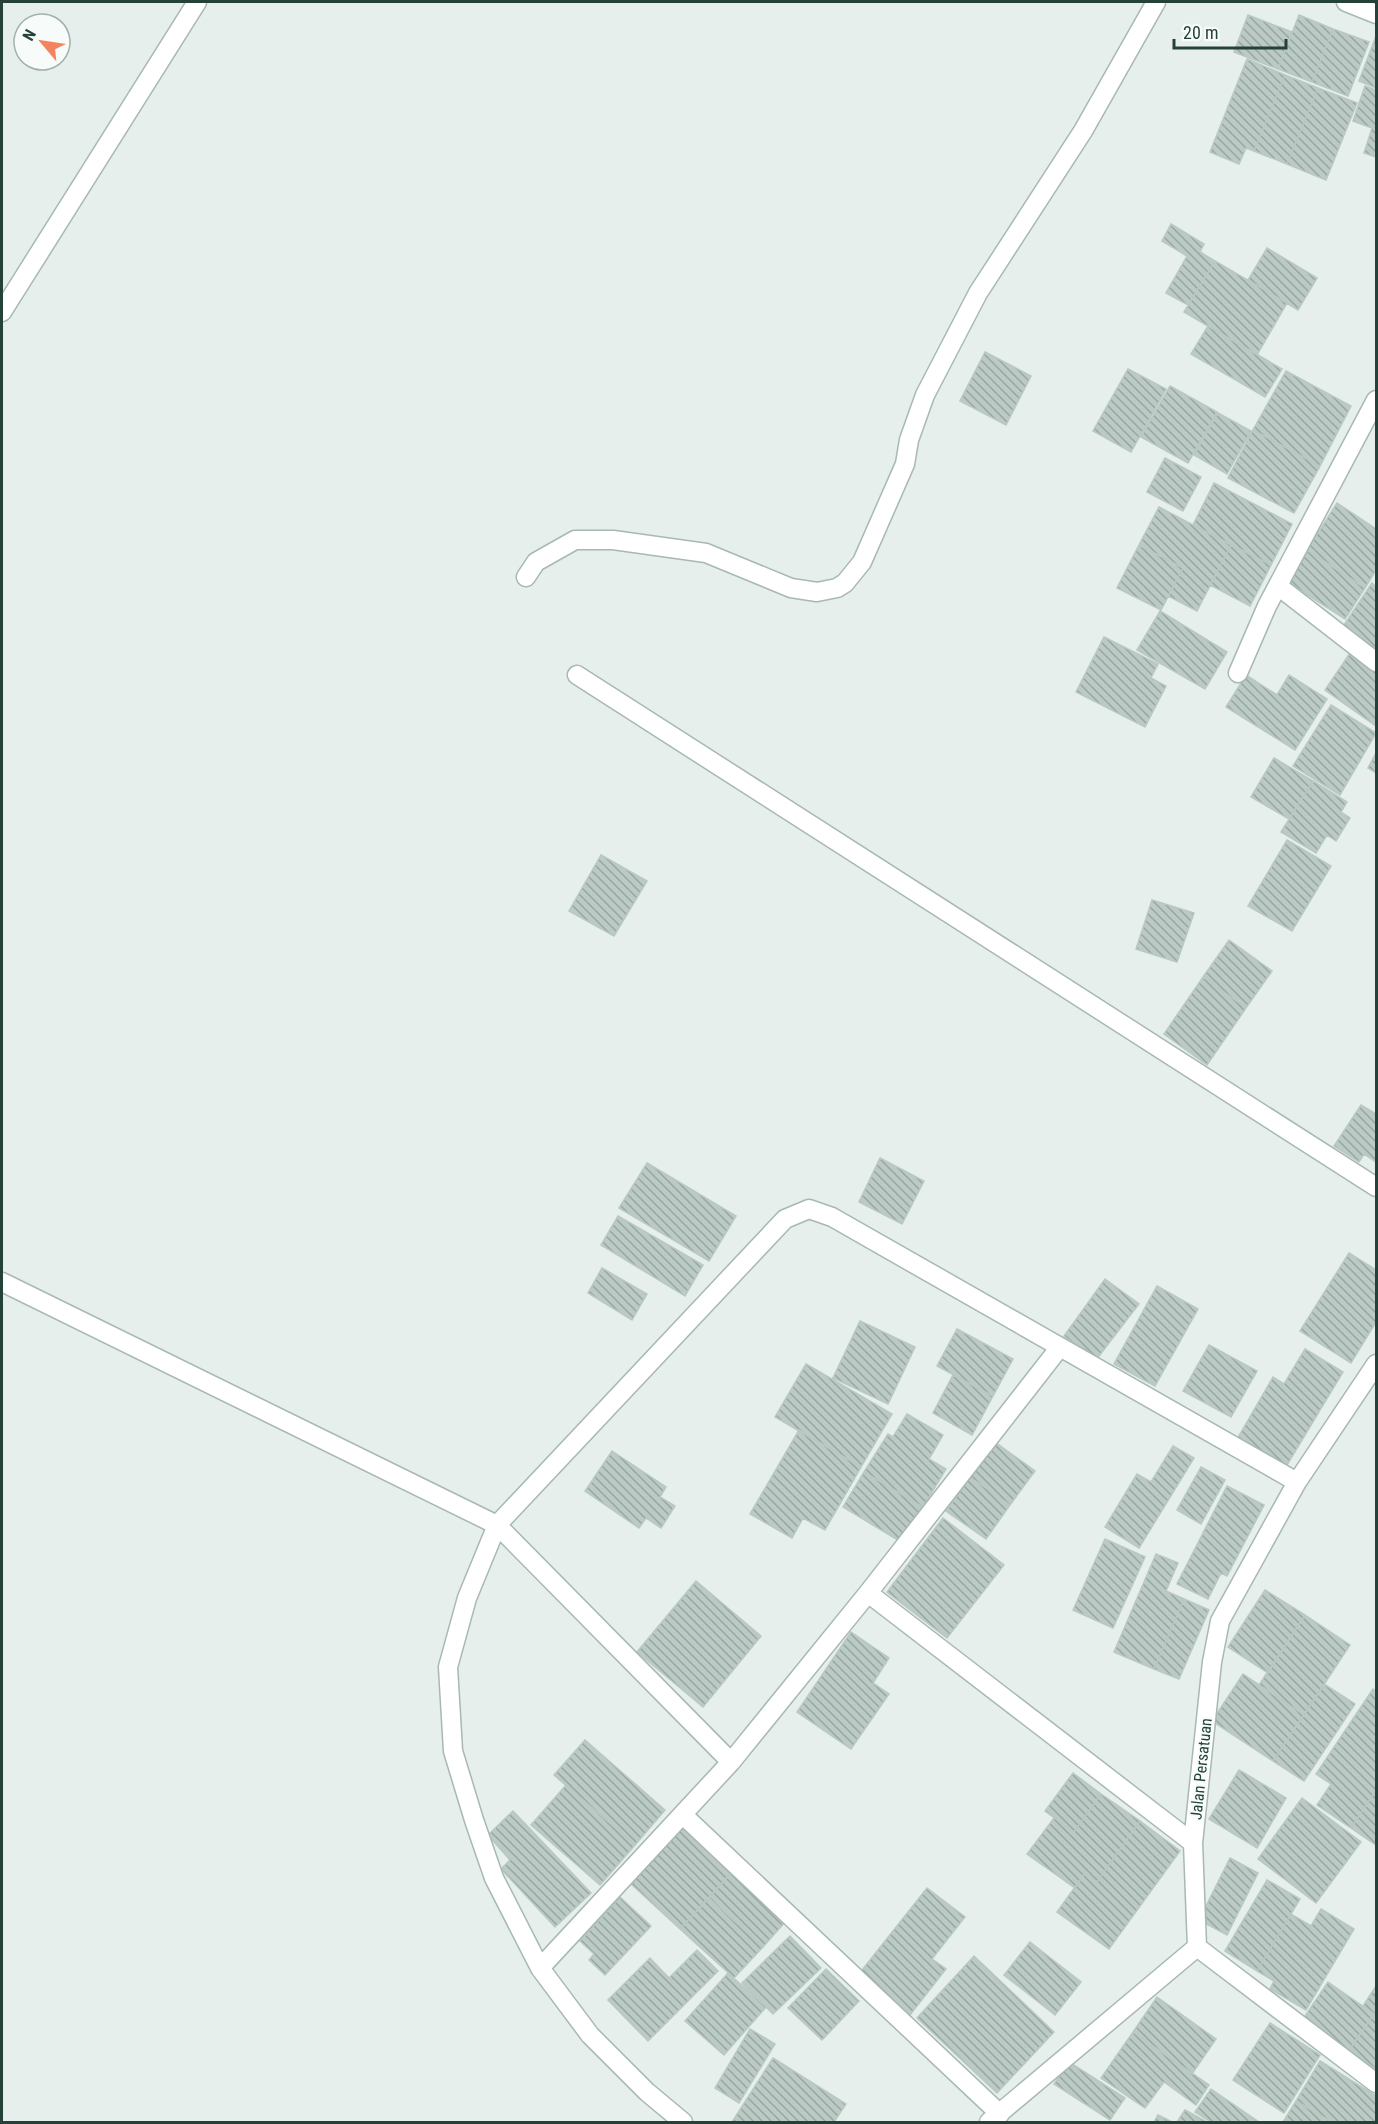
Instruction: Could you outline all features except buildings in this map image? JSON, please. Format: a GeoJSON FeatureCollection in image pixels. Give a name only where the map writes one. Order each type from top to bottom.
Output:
{"type":"FeatureCollection","features":[{"type":"Feature","properties":{"kind":"street"},"geometry":{"type":"LineString","coordinates":[[2,312],[197,2]]}},
{"type":"Feature","properties":{"kind":"street"},"geometry":{"type":"LineString","coordinates":[[526,578],[536,562],[574,540],[613,540],[706,553],[791,588],[818,592],[837,588],[845,583],[862,562],[905,464],[909,440],[925,395],[978,292],[1083,131],[1156,2]]}},
{"type":"Feature","properties":{"kind":"street"},"geometry":{"type":"LineString","coordinates":[[1346,2],[1377,14]]}},
{"type":"Feature","properties":{"kind":"street"},"geometry":{"type":"LineString","coordinates":[[1238,673],[1278,586],[1377,400]]}},
{"type":"Feature","properties":{"kind":"street"},"geometry":{"type":"LineString","coordinates":[[1278,586],[1377,662]]}},
{"type":"Feature","properties":{"kind":"street"},"geometry":{"type":"LineString","coordinates":[[577,675],[1377,1187]]}},
{"type":"Feature","properties":{"kind":"street"},"geometry":{"type":"LineString","coordinates":[[683,2122],[647,2092],[590,2035],[540,1968],[494,1878],[453,1751],[448,1667],[467,1598],[497,1525],[785,1219],[809,1209],[832,1217],[1297,1482]]}},
{"type":"Feature","properties":{"kind":"street"},"geometry":{"type":"LineString","coordinates":[[2,1282],[497,1525],[731,1762]]}},
{"type":"Feature","properties":{"kind":"street"},"geometry":{"type":"LineString","coordinates":[[540,1968],[731,1762],[868,1593],[1060,1347]]}},
{"type":"Feature","properties":{"kind":"street","name":"Jalan Persatuan"},"geometry":{"type":"LineString","coordinates":[[1197,1947],[1193,1843],[1212,1662],[1220,1621],[1297,1482],[1377,1364]]}},
{"type":"Feature","properties":{"kind":"street"},"geometry":{"type":"LineString","coordinates":[[868,1593],[1193,1843]]}},
{"type":"Feature","properties":{"kind":"street"},"geometry":{"type":"LineString","coordinates":[[682,1815],[994,2118],[1197,1947],[1377,2083]]}}]}
